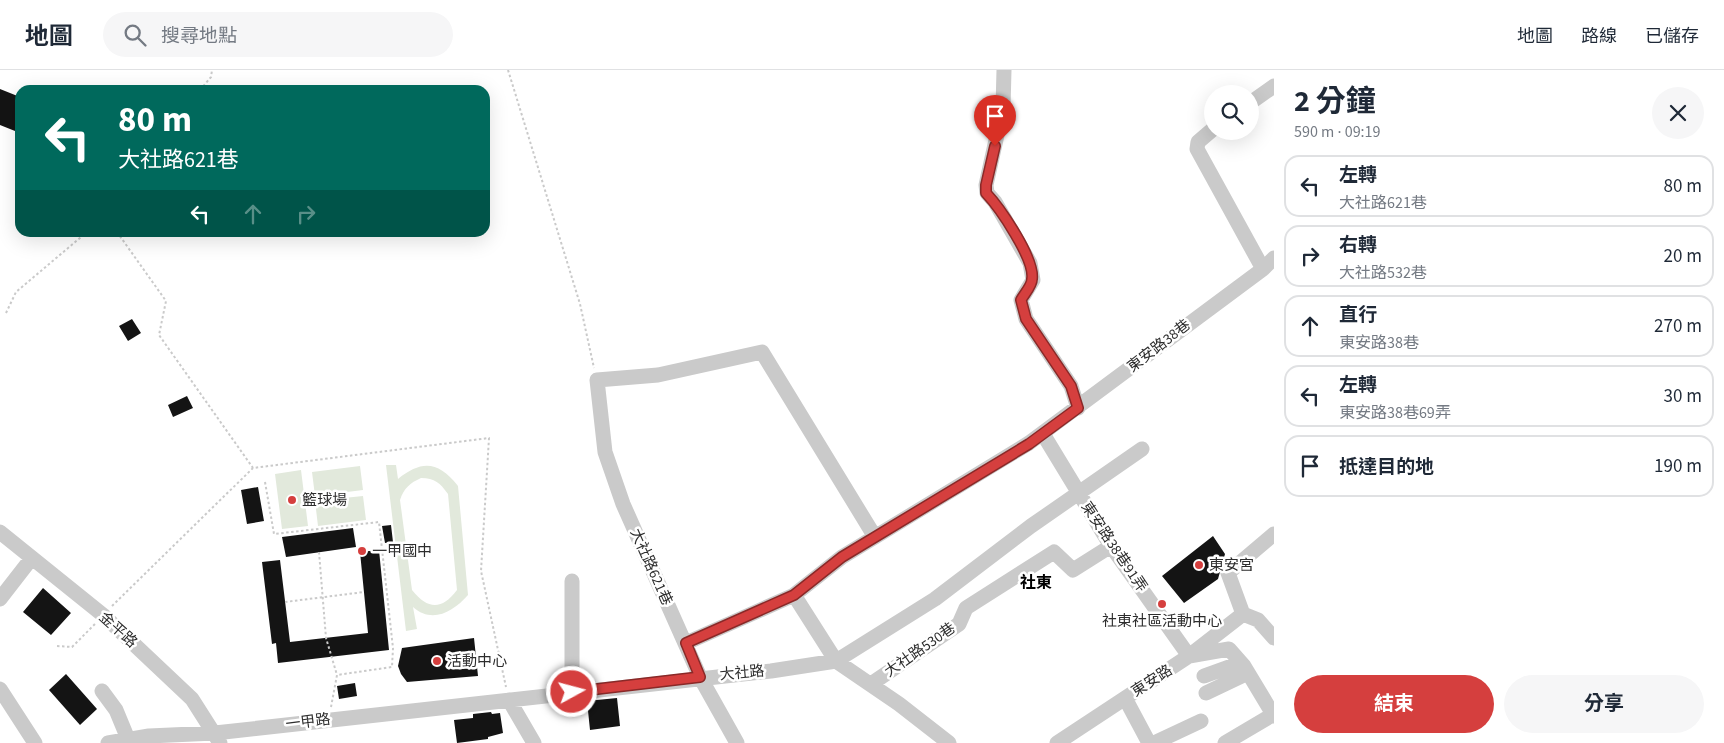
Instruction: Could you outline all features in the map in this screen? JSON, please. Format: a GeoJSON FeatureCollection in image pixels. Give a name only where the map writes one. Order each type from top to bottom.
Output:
{"type":"FeatureCollection","features":[{"type":"Feature","properties":{"kind":"street"},"geometry":{"type":"LineString","coordinates":[[1004,70],[1004,108],[986,185],[986,193],[995,202],[1030,263],[1032,280],[1021,300],[1026,319],[1071,386],[1078,408]]}},
{"type":"Feature","properties":{"kind":"street"},"geometry":{"type":"LineString","coordinates":[[1259,97],[1274,86]]}},
{"type":"Feature","properties":{"kind":"street"},"geometry":{"type":"LineString","coordinates":[[1204,137],[1198,142],[1197,149],[1263,269]]}},
{"type":"Feature","properties":{"kind":"street","name":"東安路38巷"},"geometry":{"type":"LineString","coordinates":[[686,643],[794,595],[842,557],[1043,434],[1263,269],[1274,258]]}},
{"type":"Feature","properties":{"kind":"street"},"geometry":{"type":"LineString","coordinates":[[596,380],[658,374],[762,352],[875,537]]}},
{"type":"Feature","properties":{"kind":"street","name":"大社路621巷"},"geometry":{"type":"LineString","coordinates":[[596,380],[605,452],[623,504],[700,677],[737,743]]}},
{"type":"Feature","properties":{"kind":"street","name":"東安路38巷91弄"},"geometry":{"type":"LineString","coordinates":[[1043,434],[1111,546],[1189,656]]}},
{"type":"Feature","properties":{"kind":"street"},"geometry":{"type":"LineString","coordinates":[[836,661],[935,599],[1142,449]]}},
{"type":"Feature","properties":{"kind":"street","name":"金平路"},"geometry":{"type":"LineString","coordinates":[[0,532],[103,616],[192,699],[218,738]]}},
{"type":"Feature","properties":{"kind":"street"},"geometry":{"type":"LineString","coordinates":[[1274,534],[1228,573],[1243,614],[1258,620],[1274,638]]}},
{"type":"Feature","properties":{"kind":"street","name":"大社路530巷"},"geometry":{"type":"LineString","coordinates":[[871,684],[959,624],[966,608],[1054,552],[1073,570],[1111,546]]}},
{"type":"Feature","properties":{"kind":"street"},"geometry":{"type":"LineString","coordinates":[[0,599],[31,559]]}},
{"type":"Feature","properties":{"kind":"street"},"geometry":{"type":"LineString","coordinates":[[572,581],[572,692]]}},
{"type":"Feature","properties":{"kind":"street"},"geometry":{"type":"LineString","coordinates":[[794,595],[836,661],[871,684],[950,743]]}},
{"type":"Feature","properties":{"kind":"street","name":"東安路"},"geometry":{"type":"LineString","coordinates":[[1057,743],[1189,656],[1243,614]]}},
{"type":"Feature","properties":{"kind":"street"},"geometry":{"type":"LineString","coordinates":[[1189,656],[1229,649],[1244,668],[1274,715],[1224,743]]}},
{"type":"Feature","properties":{"kind":"street","name":"大社路"},"geometry":{"type":"LineString","coordinates":[[509,700],[836,661]]}},
{"type":"Feature","properties":{"kind":"street"},"geometry":{"type":"LineString","coordinates":[[1204,676],[1244,668]]}},
{"type":"Feature","properties":{"kind":"street"},"geometry":{"type":"LineString","coordinates":[[1206,693],[1244,668]]}},
{"type":"Feature","properties":{"kind":"street"},"geometry":{"type":"LineString","coordinates":[[0,689],[35,743]]}},
{"type":"Feature","properties":{"kind":"street"},"geometry":{"type":"LineString","coordinates":[[102,691],[116,710],[126,741]]}},
{"type":"Feature","properties":{"kind":"street"},"geometry":{"type":"LineString","coordinates":[[1125,698],[1149,743]]}},
{"type":"Feature","properties":{"kind":"street"},"geometry":{"type":"LineString","coordinates":[[509,700],[534,743]]}},
{"type":"Feature","properties":{"kind":"street","name":"一甲路"},"geometry":{"type":"LineString","coordinates":[[108,743],[218,738],[332,719],[509,700]]}},
{"type":"Feature","properties":{"kind":"street"},"geometry":{"type":"LineString","coordinates":[[1154,743],[1201,721]]}},
{"type":"Feature","properties":{"kind":"path"},"geometry":{"type":"LineString","coordinates":[[205,85],[212,77],[212,70]]}},
{"type":"Feature","properties":{"kind":"path"},"geometry":{"type":"LineString","coordinates":[[508,70],[580,304],[596,380]]}},
{"type":"Feature","properties":{"kind":"path"},"geometry":{"type":"LineString","coordinates":[[6,313],[16,292],[81,237]]}},
{"type":"Feature","properties":{"kind":"path"},"geometry":{"type":"LineString","coordinates":[[121,237],[166,301],[158,335],[253,468]]}},
{"type":"Feature","properties":{"kind":"path"},"geometry":{"type":"LineString","coordinates":[[57,646],[72,647],[253,468],[489,438],[481,571],[509,700]]}},
{"type":"Feature","properties":{"kind":"path"},"geometry":{"type":"LineString","coordinates":[[265,482],[274,534],[379,522],[392,648],[392,667],[337,675]]}},
{"type":"Feature","properties":{"kind":"path"},"geometry":{"type":"LineString","coordinates":[[319,552],[326,638],[337,675],[331,702],[332,719]]}},
{"type":"Feature","properties":{"kind":"path"},"geometry":{"type":"LineString","coordinates":[[285,602],[364,592]]}},
{"type":"Feature","properties":{"kind":"shaded area"},"geometry":{"type":"Polygon","coordinates":[[[386,465],[396,465],[398,479],[422,466],[437,468],[451,478],[458,486],[468,595],[456,606],[442,614],[428,615],[413,607],[417,629],[406,631],[386,465]],[[421,478],[403,492],[400,500],[412,590],[424,601],[435,605],[446,601],[457,590],[448,494],[437,482],[421,478]]]}},
{"type":"Feature","properties":{"kind":"shaded area","name":"籃球場"},"geometry":{"type":"Polygon","coordinates":[[[360,466],[363,490],[315,496],[312,472],[360,466]]]}},
{"type":"Feature","properties":{"kind":"shaded area","name":"籃球場"},"geometry":{"type":"Polygon","coordinates":[[[301,470],[308,526],[282,529],[275,474],[301,470]]]}},
{"type":"Feature","properties":{"kind":"shaded area","name":"籃球場"},"geometry":{"type":"Polygon","coordinates":[[[363,496],[366,520],[318,526],[315,501],[363,496]]]}},
{"type":"Feature","properties":{"kind":"building"},"geometry":{"type":"Polygon","coordinates":[[[0,89],[15,95],[15,131],[0,125],[0,89]]]}},
{"type":"Feature","properties":{"kind":"building"},"geometry":{"type":"Polygon","coordinates":[[[132,319],[141,333],[128,341],[119,326],[132,319]]]}},
{"type":"Feature","properties":{"kind":"building"},"geometry":{"type":"Polygon","coordinates":[[[187,396],[193,408],[173,417],[168,405],[187,396]]]}},
{"type":"Feature","properties":{"kind":"building"},"geometry":{"type":"Polygon","coordinates":[[[258,487],[264,521],[247,524],[241,490],[258,487]]]}},
{"type":"Feature","properties":{"kind":"building"},"geometry":{"type":"Polygon","coordinates":[[[391,525],[393,542],[385,543],[382,526],[391,525]]]}},
{"type":"Feature","properties":{"kind":"building"},"geometry":{"type":"Polygon","coordinates":[[[353,528],[356,547],[286,557],[282,537],[353,528]]]}},
{"type":"Feature","properties":{"kind":"building","name":"東安宮"},"geometry":{"type":"Polygon","coordinates":[[[1213,536],[1225,554],[1218,579],[1184,603],[1162,576],[1213,536]]]}},
{"type":"Feature","properties":{"kind":"building"},"geometry":{"type":"Polygon","coordinates":[[[379,550],[389,650],[278,663],[276,643],[272,644],[262,562],[280,560],[290,642],[368,633],[360,552],[379,550]]]}},
{"type":"Feature","properties":{"kind":"building"},"geometry":{"type":"Polygon","coordinates":[[[43,588],[71,613],[51,635],[23,612],[43,588]]]}},
{"type":"Feature","properties":{"kind":"building","name":"活動中心"},"geometry":{"type":"Polygon","coordinates":[[[474,638],[478,676],[407,682],[401,674],[398,666],[402,648],[474,638]]]}},
{"type":"Feature","properties":{"kind":"building"},"geometry":{"type":"Polygon","coordinates":[[[66,674],[97,709],[80,725],[49,690],[66,674]]]}},
{"type":"Feature","properties":{"kind":"building"},"geometry":{"type":"Polygon","coordinates":[[[355,683],[357,696],[339,699],[337,686],[355,683]]]}},
{"type":"Feature","properties":{"kind":"building"},"geometry":{"type":"Polygon","coordinates":[[[617,698],[620,726],[590,730],[587,701],[617,698]]]}},
{"type":"Feature","properties":{"kind":"building"},"geometry":{"type":"Polygon","coordinates":[[[491,712],[492,714],[500,713],[503,733],[488,737],[488,739],[457,743],[454,720],[473,718],[473,714],[491,712]]]}},
{"type":"Feature","properties":{"kind":"place","name":"籃球場"},"geometry":{"type":"Point","coordinates":[292,500]}},
{"type":"Feature","properties":{"kind":"place","name":"一甲國中"},"geometry":{"type":"Point","coordinates":[362,551]}},
{"type":"Feature","properties":{"kind":"place","name":"東安宮"},"geometry":{"type":"Point","coordinates":[1199,565]}},
{"type":"Feature","properties":{"kind":"place","name":"社東社區活動中心"},"geometry":{"type":"Point","coordinates":[1162,604]}},
{"type":"Feature","properties":{"kind":"place","name":"活動中心"},"geometry":{"type":"Point","coordinates":[437,661]}},
{"type":"Feature","properties":{"kind":"district","name":"社東"},"geometry":{"type":"Point","coordinates":[1036,583]}},
{"type":"Feature","properties":{"kind":"route"},"geometry":{"type":"LineString","coordinates":[[572,692],[700,677],[686,643],[794,595],[842,557],[1029,444],[1078,408],[1071,386],[1026,319],[1021,300],[1032,280],[1030,263],[995,202],[986,193],[986,185],[995,146]]}}]}
